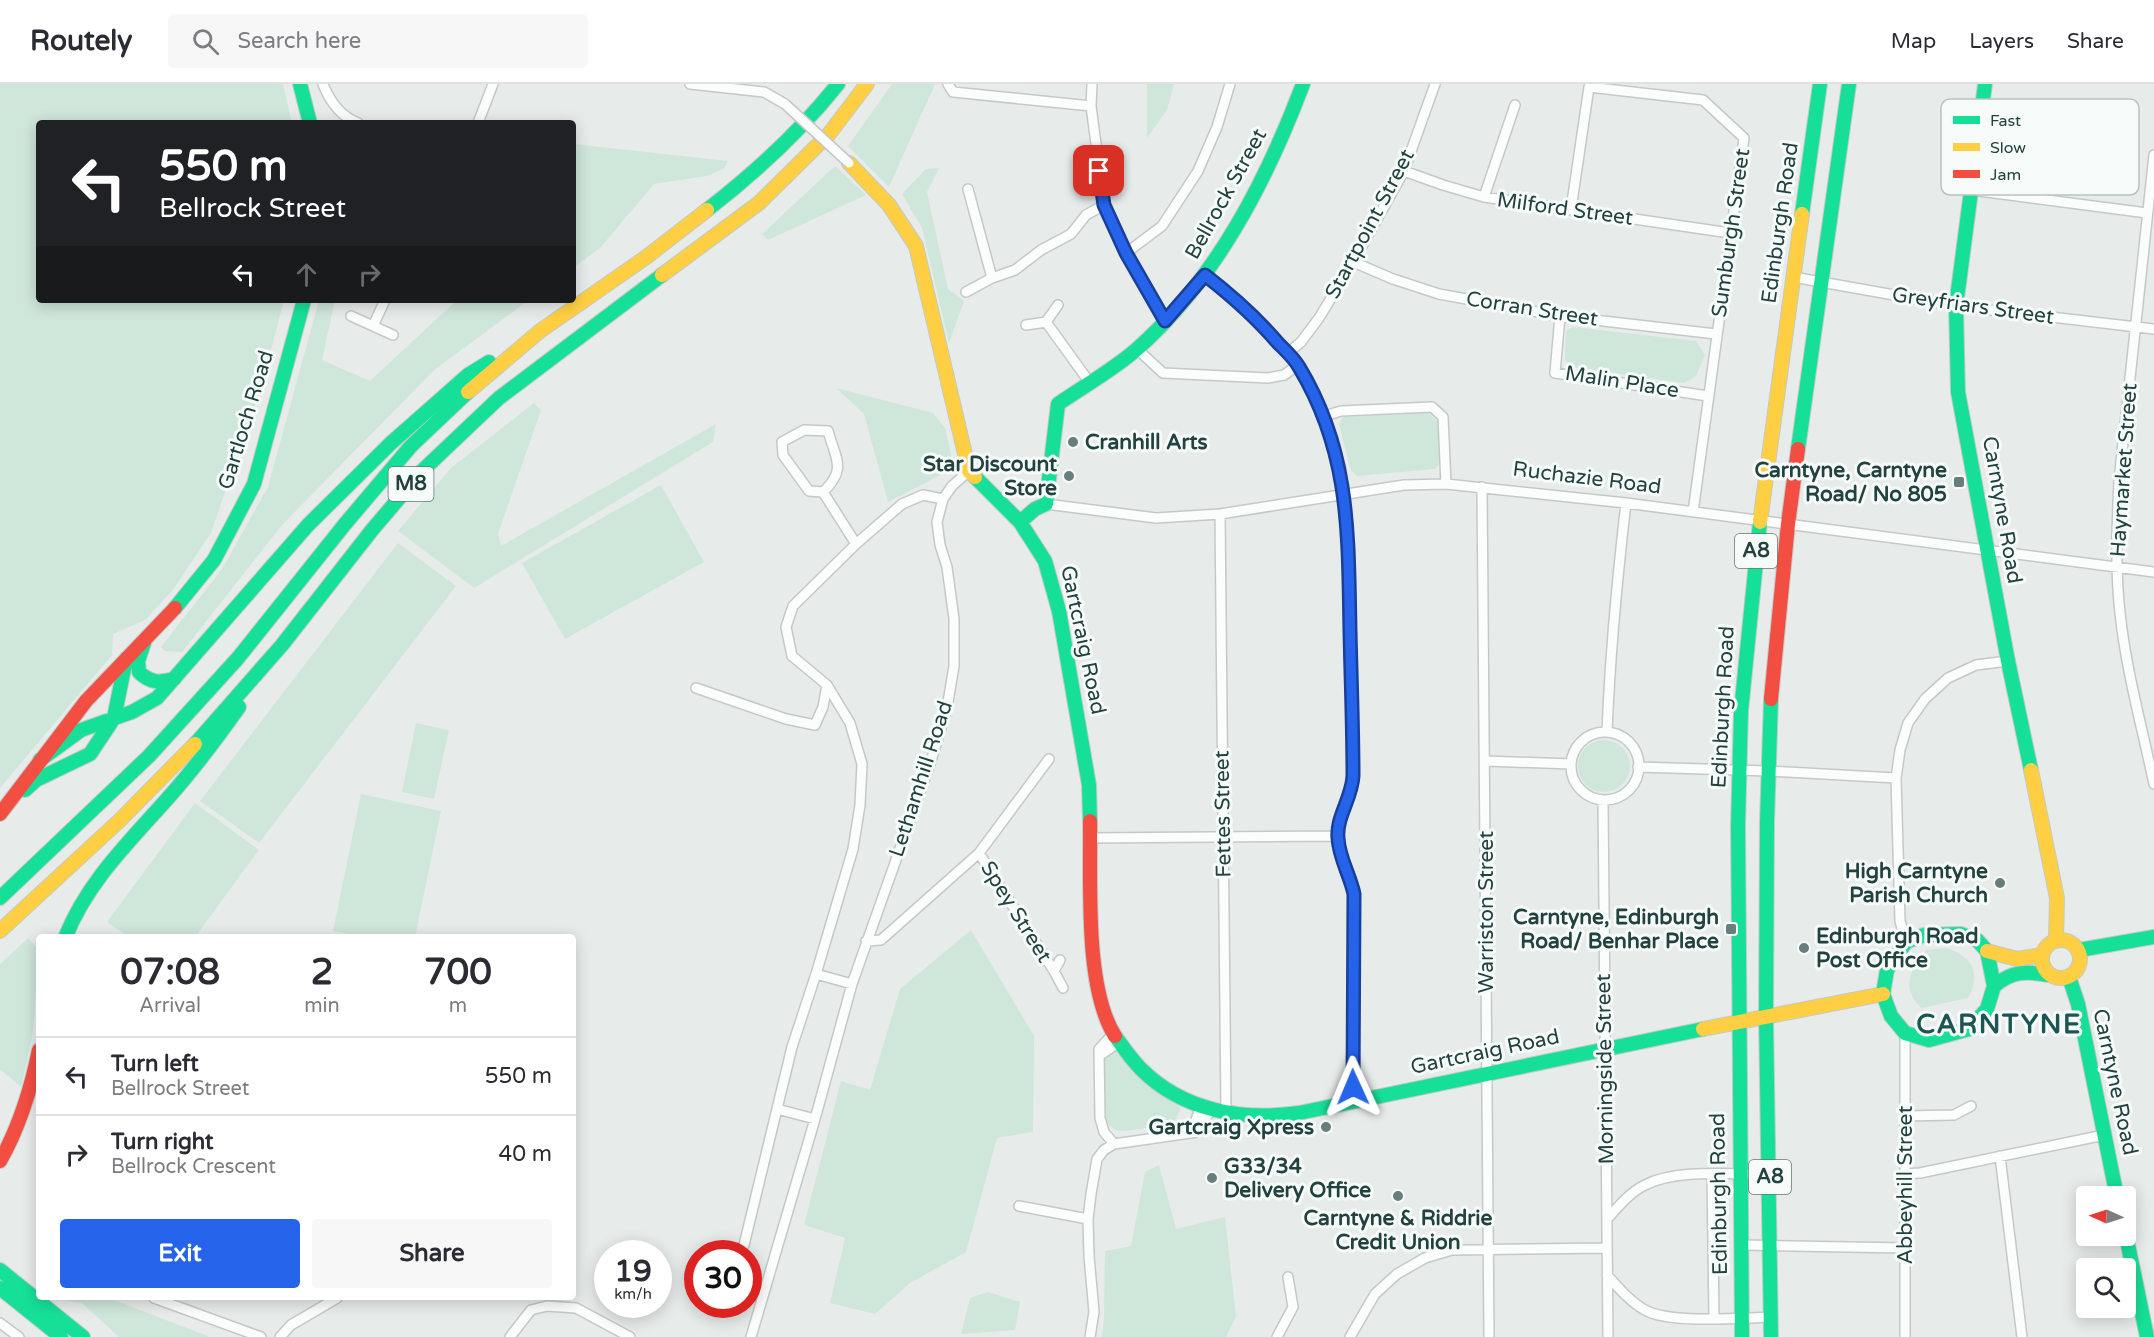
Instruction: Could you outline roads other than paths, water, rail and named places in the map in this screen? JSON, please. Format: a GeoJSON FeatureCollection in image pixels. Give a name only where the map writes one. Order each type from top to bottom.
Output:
{"type":"FeatureCollection","features":[{"type":"Feature","properties":{"kind":"main road"},"geometry":{"type":"LineString","coordinates":[[300,84],[309,120]]}},
{"type":"Feature","properties":{"kind":"main road","name":"M8"},"geometry":{"type":"LineString","coordinates":[[0,898],[149,756],[238,658],[345,524],[411,446],[475,385],[540,331],[645,258],[751,176],[810,119],[838,84]]}},
{"type":"Feature","properties":{"kind":"main road","name":"M8"},"geometry":{"type":"LineString","coordinates":[[0,931],[119,821],[175,765],[282,645],[372,530],[423,470],[499,398],[759,203],[829,134],[867,84]]}},
{"type":"Feature","properties":{"kind":"main road","name":"Bellrock Street"},"geometry":{"type":"LineString","coordinates":[[1046,504],[1058,404],[1137,349],[1205,275],[1233,231],[1265,173],[1304,84]]}},
{"type":"Feature","properties":{"kind":"main road","name":"Edinburgh Road"},"geometry":{"type":"LineString","coordinates":[[1742,1337],[1738,1022],[1739,771],[1745,664],[1760,520],[1820,84]]}},
{"type":"Feature","properties":{"kind":"main road","name":"A8"},"geometry":{"type":"LineString","coordinates":[[1771,1337],[1766,1017],[1768,771],[1771,702],[1788,524],[1849,84]]}},
{"type":"Feature","properties":{"kind":"main road","name":"Carntyne Road"},"geometry":{"type":"LineString","coordinates":[[1982,99],[1984,84]]}},
{"type":"Feature","properties":{"kind":"main road"},"geometry":{"type":"LineString","coordinates":[[849,163],[889,205],[916,246],[969,471]]}},
{"type":"Feature","properties":{"kind":"main road","name":"Carntyne Road"},"geometry":{"type":"LineString","coordinates":[[1970,195],[1956,306],[1959,392],[2008,661],[2057,898],[2056,940]]}},
{"type":"Feature","properties":{"kind":"main road","name":"Gartloch Road"},"geometry":{"type":"LineString","coordinates":[[4,810],[86,701],[127,657],[144,643],[214,560],[254,484],[303,303]]}},
{"type":"Feature","properties":{"kind":"main road"},"geometry":{"type":"LineString","coordinates":[[40,760],[81,730],[132,712],[157,698],[308,525],[391,443],[468,375],[540,331]]}},
{"type":"Feature","properties":{"kind":"main road","name":"Gartcraig Road"},"geometry":{"type":"LineString","coordinates":[[969,471],[1020,522],[1045,561],[1059,611],[1089,785],[1093,956],[1101,1002],[1116,1038],[1141,1069],[1177,1096],[1206,1108],[1226,1113],[1269,1117],[1299,1113],[1486,1072],[1883,994]]}},
{"type":"Feature","properties":{"kind":"main road"},"geometry":{"type":"LineString","coordinates":[[1020,522],[1035,509],[1046,504]]}},
{"type":"Feature","properties":{"kind":"main road"},"geometry":{"type":"LineString","coordinates":[[144,643],[138,661],[139,672],[145,679],[153,682],[174,679]]}},
{"type":"Feature","properties":{"kind":"main road"},"geometry":{"type":"LineString","coordinates":[[67,934],[86,895],[118,853],[170,796],[219,736],[282,645]]}},
{"type":"Feature","properties":{"kind":"main road","name":"Gartloch Road"},"geometry":{"type":"LineString","coordinates":[[4,810],[36,780],[90,754],[114,718],[127,657]]}},
{"type":"Feature","properties":{"kind":"main road"},"geometry":{"type":"LineString","coordinates":[[1995,986],[1987,951],[1977,940],[1961,934],[1924,935],[1906,942],[1887,970],[1883,994],[1891,1016],[1905,1033],[1929,1040],[1969,1029],[1987,1009],[1995,986],[2006,974],[2014,971],[2059,978],[2069,976],[2080,963],[2079,950],[2072,942],[2056,940],[2048,945],[2042,955],[2044,969],[2048,975]]}},
{"type":"Feature","properties":{"kind":"main road"},"geometry":{"type":"LineString","coordinates":[[2079,950],[2154,937]]}},
{"type":"Feature","properties":{"kind":"main road"},"geometry":{"type":"LineString","coordinates":[[1987,951],[2017,959],[2042,955]]}},
{"type":"Feature","properties":{"kind":"main road","name":"Carntyne Road"},"geometry":{"type":"LineString","coordinates":[[2069,976],[2078,1004],[2115,1186]]}},
{"type":"Feature","properties":{"kind":"main road"},"geometry":{"type":"LineString","coordinates":[[0,1161],[30,1094],[36,1065]]}},
{"type":"Feature","properties":{"kind":"main road"},"geometry":{"type":"LineString","coordinates":[[2128,1246],[2147,1337]]}},
{"type":"Feature","properties":{"kind":"main road"},"geometry":{"type":"LineString","coordinates":[[0,1270],[36,1299]]}},
{"type":"Feature","properties":{"kind":"main road"},"geometry":{"type":"LineString","coordinates":[[0,1288],[61,1337]]}},
{"type":"Feature","properties":{"kind":"main road"},"geometry":{"type":"LineString","coordinates":[[37,1300],[83,1337]]}},
{"type":"Feature","properties":{"kind":"street"},"geometry":{"type":"LineString","coordinates":[[323,84],[344,117],[351,120]]}},
{"type":"Feature","properties":{"kind":"street"},"geometry":{"type":"LineString","coordinates":[[479,120],[493,84]]}},
{"type":"Feature","properties":{"kind":"street"},"geometry":{"type":"LineString","coordinates":[[690,84],[764,92],[785,104],[849,163]]}},
{"type":"Feature","properties":{"kind":"street"},"geometry":{"type":"LineString","coordinates":[[948,84],[953,92],[1091,106]]}},
{"type":"Feature","properties":{"kind":"street"},"geometry":{"type":"LineString","coordinates":[[1092,84],[1091,106],[1104,205],[1126,253],[1165,321]]}},
{"type":"Feature","properties":{"kind":"street"},"geometry":{"type":"LineString","coordinates":[[1126,253],[1162,225],[1198,171],[1217,128],[1230,84]]}},
{"type":"Feature","properties":{"kind":"street","name":"Startpoint Street"},"geometry":{"type":"LineString","coordinates":[[1288,353],[1300,342],[1318,318],[1353,262],[1404,171],[1435,84]]}},
{"type":"Feature","properties":{"kind":"street","name":"Sumburgh Street"},"geometry":{"type":"LineString","coordinates":[[1571,209],[1589,87],[1703,100],[1744,138],[1693,512]]}},
{"type":"Feature","properties":{"kind":"street"},"geometry":{"type":"LineString","coordinates":[[1484,197],[1515,105]]}},
{"type":"Feature","properties":{"kind":"street"},"geometry":{"type":"LineString","coordinates":[[1500,116],[1510,120]]}},
{"type":"Feature","properties":{"kind":"street","name":"Haymarket Street"},"geometry":{"type":"LineString","coordinates":[[2154,154],[2119,480],[2118,568],[2123,633],[2154,783]]}},
{"type":"Feature","properties":{"kind":"street","name":"Milford Street"},"geometry":{"type":"LineString","coordinates":[[1404,171],[1484,197],[1730,233]]}},
{"type":"Feature","properties":{"kind":"street"},"geometry":{"type":"LineString","coordinates":[[968,189],[992,279]]}},
{"type":"Feature","properties":{"kind":"street"},"geometry":{"type":"LineString","coordinates":[[2009,195],[2147,213]]}},
{"type":"Feature","properties":{"kind":"street"},"geometry":{"type":"LineString","coordinates":[[966,292],[1015,270],[1041,250],[1071,234],[1086,215],[1104,205]]}},
{"type":"Feature","properties":{"kind":"street","name":"Corran Street"},"geometry":{"type":"LineString","coordinates":[[1353,262],[1393,279],[1438,294],[1560,316],[1716,334]]}},
{"type":"Feature","properties":{"kind":"street"},"geometry":{"type":"LineString","coordinates":[[1205,275],[1236,299],[1298,365],[1324,416],[1344,494],[1348,526],[1353,780],[1337,836],[1354,894],[1352,1074],[1354,1101]]}},
{"type":"Feature","properties":{"kind":"street","name":"Greyfriars Street"},"geometry":{"type":"LineString","coordinates":[[1793,277],[1956,306],[2154,328]]}},
{"type":"Feature","properties":{"kind":"street"},"geometry":{"type":"LineString","coordinates":[[373,326],[384,303]]}},
{"type":"Feature","properties":{"kind":"street"},"geometry":{"type":"LineString","coordinates":[[1026,325],[1046,322],[1058,305]]}},
{"type":"Feature","properties":{"kind":"street"},"geometry":{"type":"LineString","coordinates":[[351,316],[393,335]]}},
{"type":"Feature","properties":{"kind":"street","name":"Malin Place"},"geometry":{"type":"LineString","coordinates":[[1560,316],[1555,373],[1708,396]]}},
{"type":"Feature","properties":{"kind":"street"},"geometry":{"type":"LineString","coordinates":[[1046,322],[1090,382]]}},
{"type":"Feature","properties":{"kind":"street"},"geometry":{"type":"LineString","coordinates":[[1137,349],[1162,374],[1268,378],[1284,375],[1298,365]]}},
{"type":"Feature","properties":{"kind":"street"},"geometry":{"type":"LineString","coordinates":[[1324,416],[1341,411],[1432,407],[1443,417],[1446,484]]}},
{"type":"Feature","properties":{"kind":"street"},"geometry":{"type":"LineString","coordinates":[[804,430],[828,431],[839,471],[835,481],[823,492],[809,491],[783,455],[782,442],[804,430]]}},
{"type":"Feature","properties":{"kind":"street"},"geometry":{"type":"LineString","coordinates":[[943,499],[952,486],[969,471]]}},
{"type":"Feature","properties":{"kind":"street","name":"Ruchazie Road"},"geometry":{"type":"LineString","coordinates":[[1046,504],[1156,518],[1221,514],[1404,485],[1446,484],[1626,503],[2154,572]]}},
{"type":"Feature","properties":{"kind":"street","name":"Warriston Street"},"geometry":{"type":"LineString","coordinates":[[1482,487],[1489,1337]]}},
{"type":"Feature","properties":{"kind":"street"},"geometry":{"type":"LineString","coordinates":[[823,492],[856,544]]}},
{"type":"Feature","properties":{"kind":"street","name":"Lethamhill Road"},"geometry":{"type":"LineString","coordinates":[[745,1240],[792,1047],[853,849],[860,805],[862,764],[850,723],[826,685],[792,656],[786,627],[793,606],[856,544],[902,504],[923,495],[943,499],[937,522],[940,545],[947,567],[954,619],[953,676],[947,708],[931,761],[852,984],[752,1337]]}},
{"type":"Feature","properties":{"kind":"street"},"geometry":{"type":"LineString","coordinates":[[1607,732],[1610,666],[1626,503]]}},
{"type":"Feature","properties":{"kind":"street","name":"Fettes Street"},"geometry":{"type":"LineString","coordinates":[[1221,514],[1226,1113]]}},
{"type":"Feature","properties":{"kind":"street"},"geometry":{"type":"LineString","coordinates":[[1906,942],[1900,921],[1896,778],[1900,750],[1908,723],[1925,699],[1948,678],[1976,665],[2008,661]]}},
{"type":"Feature","properties":{"kind":"street"},"geometry":{"type":"LineString","coordinates":[[696,688],[786,719],[815,725],[823,707],[826,685]]}},
{"type":"Feature","properties":{"kind":"street"},"geometry":{"type":"LineString","coordinates":[[1607,732],[1617,734],[1633,747],[1638,767],[1636,778],[1623,795],[1602,800],[1592,798],[1576,785],[1570,764],[1578,744],[1586,737],[1607,732]]}},
{"type":"Feature","properties":{"kind":"street","name":"Spey Street"},"geometry":{"type":"LineString","coordinates":[[866,941],[881,940],[979,853],[1049,759]]}},
{"type":"Feature","properties":{"kind":"street"},"geometry":{"type":"LineString","coordinates":[[1485,761],[1570,764]]}},
{"type":"Feature","properties":{"kind":"street"},"geometry":{"type":"LineString","coordinates":[[1638,767],[1896,778]]}},
{"type":"Feature","properties":{"kind":"street","name":"Morningside Street"},"geometry":{"type":"LineString","coordinates":[[1602,800],[1608,1337]]}},
{"type":"Feature","properties":{"kind":"street"},"geometry":{"type":"LineString","coordinates":[[1091,838],[1337,836]]}},
{"type":"Feature","properties":{"kind":"street","name":"Spey Street"},"geometry":{"type":"LineString","coordinates":[[979,853],[1063,988]]}},
{"type":"Feature","properties":{"kind":"street","name":"Spey Street"},"geometry":{"type":"LineString","coordinates":[[1054,971],[1060,960]]}},
{"type":"Feature","properties":{"kind":"street"},"geometry":{"type":"LineString","coordinates":[[816,974],[852,984]]}},
{"type":"Feature","properties":{"kind":"street","name":"Abbeyhill Street"},"geometry":{"type":"LineString","coordinates":[[1905,1033],[1905,1337]]}},
{"type":"Feature","properties":{"kind":"street"},"geometry":{"type":"LineString","coordinates":[[1114,1144],[1104,1132],[1100,1118],[1099,1056],[1116,1038]]}},
{"type":"Feature","properties":{"kind":"street"},"geometry":{"type":"LineString","coordinates":[[1905,1116],[1954,1115],[1971,1106]]}},
{"type":"Feature","properties":{"kind":"street"},"geometry":{"type":"LineString","coordinates":[[1090,1337],[1094,1311],[1088,1219],[1097,1159],[1104,1150],[1114,1144],[1197,1132],[1206,1108]]}},
{"type":"Feature","properties":{"kind":"street"},"geometry":{"type":"LineString","coordinates":[[777,1109],[815,1119]]}},
{"type":"Feature","properties":{"kind":"street"},"geometry":{"type":"LineString","coordinates":[[1905,1174],[1920,1173],[2104,1135]]}},
{"type":"Feature","properties":{"kind":"street"},"geometry":{"type":"LineString","coordinates":[[2000,1156],[2022,1337]]}},
{"type":"Feature","properties":{"kind":"street"},"geometry":{"type":"LineString","coordinates":[[1607,1219],[1624,1200],[1643,1185],[1659,1179],[1712,1174],[1770,1174]]}},
{"type":"Feature","properties":{"kind":"street","name":"Edinburgh Road"},"geometry":{"type":"LineString","coordinates":[[1712,1174],[1714,1318]]}},
{"type":"Feature","properties":{"kind":"street"},"geometry":{"type":"LineString","coordinates":[[1019,1206],[1088,1219]]}},
{"type":"Feature","properties":{"kind":"street"},"geometry":{"type":"LineString","coordinates":[[1741,1245],[1905,1248]]}},
{"type":"Feature","properties":{"kind":"street"},"geometry":{"type":"LineString","coordinates":[[1350,1337],[1375,1294],[1397,1274],[1425,1258],[1452,1250],[1488,1248],[1607,1248]]}},
{"type":"Feature","properties":{"kind":"street"},"geometry":{"type":"LineString","coordinates":[[1607,1275],[1624,1294],[1645,1311],[1670,1318],[1771,1317]]}},
{"type":"Feature","properties":{"kind":"street"},"geometry":{"type":"LineString","coordinates":[[1277,1337],[1293,1306],[1288,1277]]}},
{"type":"Feature","properties":{"kind":"street"},"geometry":{"type":"LineString","coordinates":[[173,1300],[261,1337]]}},
{"type":"Feature","properties":{"kind":"street"},"geometry":{"type":"LineString","coordinates":[[280,1337],[291,1325],[334,1300]]}},
{"type":"Feature","properties":{"kind":"street"},"geometry":{"type":"LineString","coordinates":[[510,1337],[531,1310],[547,1306],[576,1308],[630,1337]]}},
{"type":"Feature","properties":{"kind":"street"},"geometry":{"type":"LineString","coordinates":[[0,1323],[18,1337]]}},
{"type":"Feature","properties":{"kind":"place","name":"Cranhill Arts"},"geometry":{"type":"Point","coordinates":[1073,442]}},
{"type":"Feature","properties":{"kind":"place","name":"Star Discount Store"},"geometry":{"type":"Point","coordinates":[1069,476]}},
{"type":"Feature","properties":{"kind":"place","name":"Carntyne, Carntyne Road/ No 805"},"geometry":{"type":"Point","coordinates":[1959,482]}},
{"type":"Feature","properties":{"kind":"place","name":"High Carntyne Parish Church"},"geometry":{"type":"Point","coordinates":[2000,883]}},
{"type":"Feature","properties":{"kind":"place","name":"Carntyne, Edinburgh Road/ Benhar Place"},"geometry":{"type":"Point","coordinates":[1731,929]}},
{"type":"Feature","properties":{"kind":"place","name":"Edinburgh Road Post Office"},"geometry":{"type":"Point","coordinates":[1804,948]}},
{"type":"Feature","properties":{"kind":"place","name":"Gartcraig Xpress"},"geometry":{"type":"Point","coordinates":[1326,1127]}},
{"type":"Feature","properties":{"kind":"place","name":"G33/34 Delivery Office"},"geometry":{"type":"Point","coordinates":[1212,1178]}},
{"type":"Feature","properties":{"kind":"place","name":"Carntyne & Riddrie Credit Union"},"geometry":{"type":"Point","coordinates":[1398,1196]}},
{"type":"Feature","properties":{"kind":"district","name":"CARNTYNE"},"geometry":{"type":"Point","coordinates":[1999,1024]}}]}
